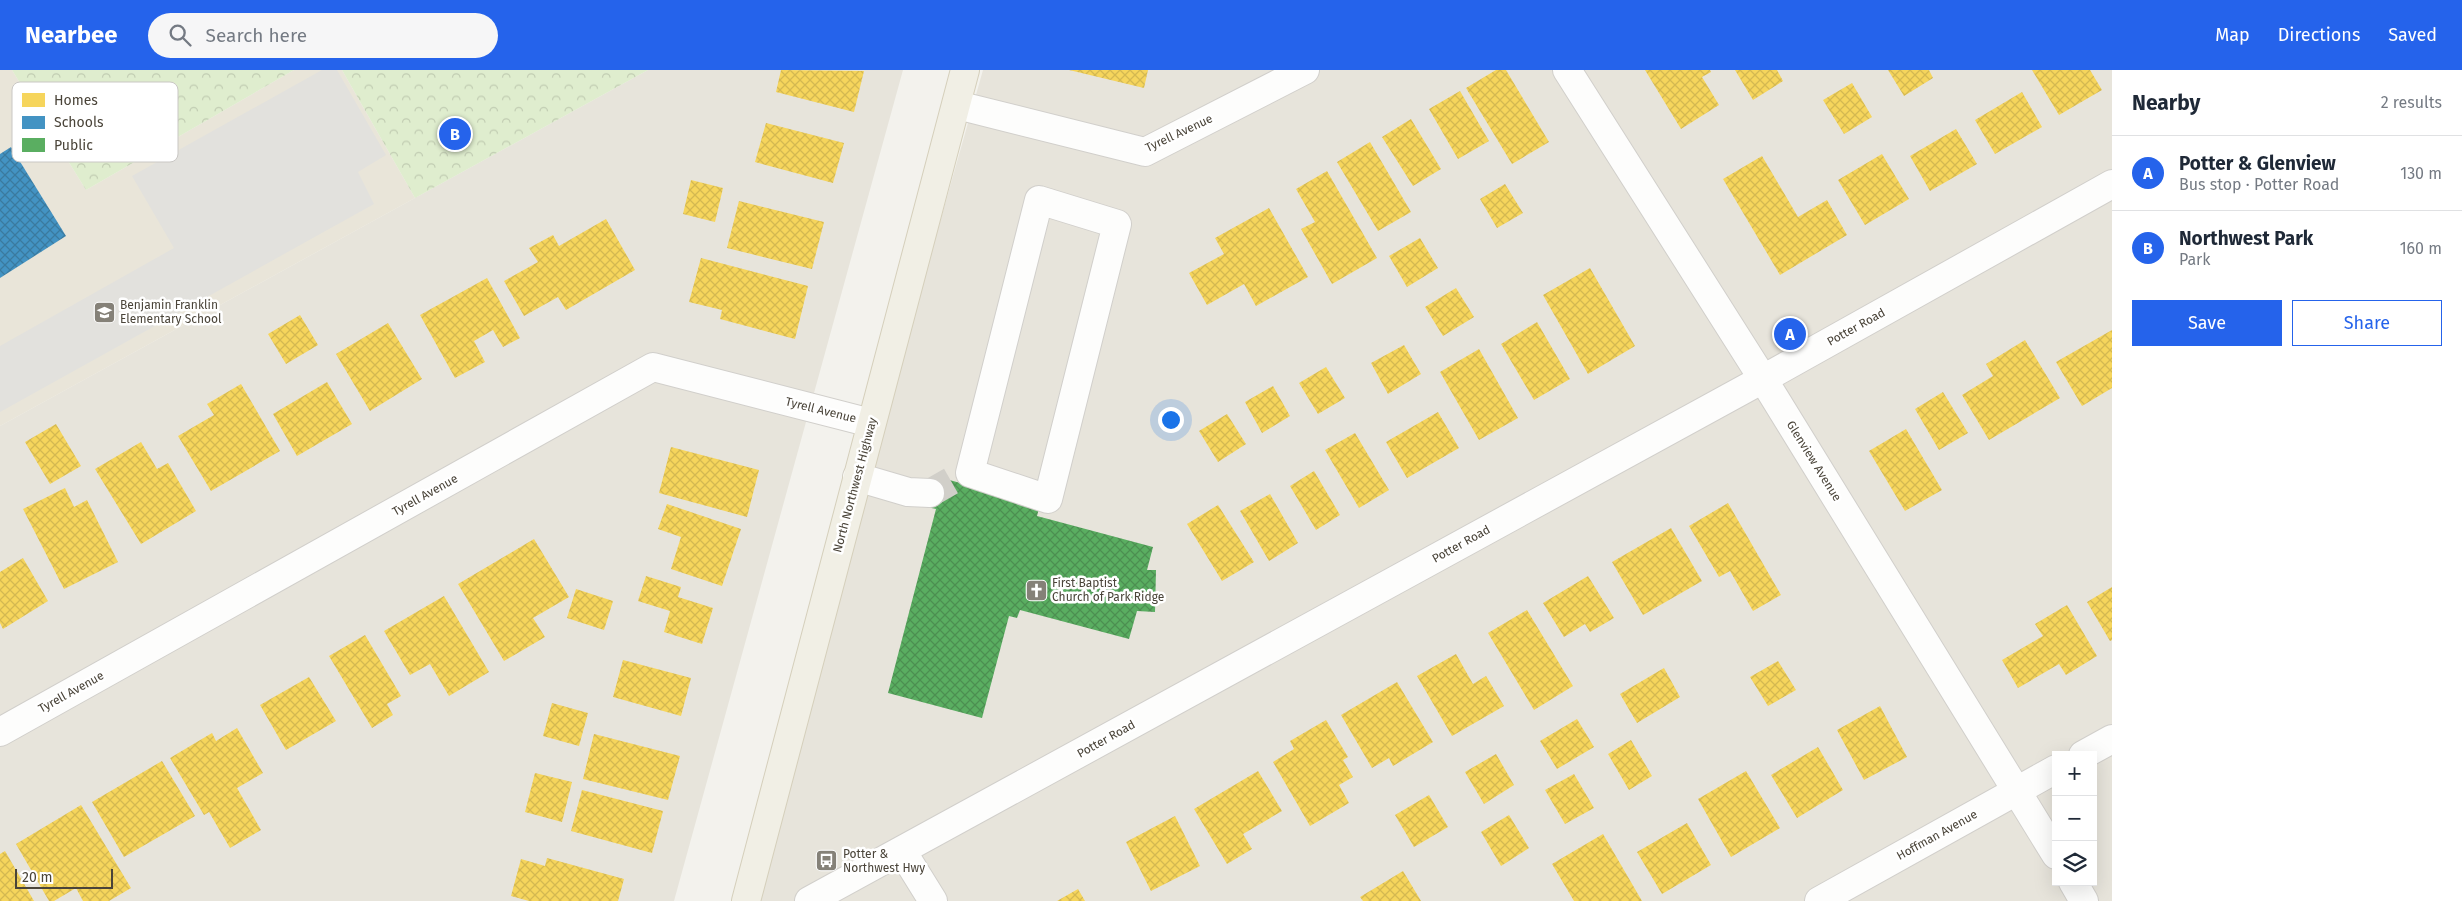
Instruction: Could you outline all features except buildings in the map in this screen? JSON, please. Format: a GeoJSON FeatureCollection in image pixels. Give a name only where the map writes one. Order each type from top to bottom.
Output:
{"type":"FeatureCollection","features":[{"type":"Feature","properties":{"kind":"main road","name":"North Northwest Highway"},"geometry":{"type":"LineString","coordinates":[[746,901],[871,423],[957,105],[964,70]]}},
{"type":"Feature","properties":{"kind":"street","name":"Tyrell Avenue"},"geometry":{"type":"LineString","coordinates":[[957,105],[1145,152],[1306,70]]}},
{"type":"Feature","properties":{"kind":"street","name":"Glenview Avenue"},"geometry":{"type":"LineString","coordinates":[[1567,70],[1763,379],[2052,849]]}},
{"type":"Feature","properties":{"kind":"street","name":"Potter Road"},"geometry":{"type":"LineString","coordinates":[[809,901],[1763,379],[2112,184]]}},
{"type":"Feature","properties":{"kind":"street"},"geometry":{"type":"LineString","coordinates":[[857,478],[908,492],[950,482],[1048,499],[1117,224],[1039,200],[950,482]]}},
{"type":"Feature","properties":{"kind":"street","name":"Tyrell Avenue"},"geometry":{"type":"LineString","coordinates":[[0,732],[653,367],[871,423]]}},
{"type":"Feature","properties":{"kind":"street"},"geometry":{"type":"LineString","coordinates":[[2091,751],[2112,740]]}},
{"type":"Feature","properties":{"kind":"street","name":"Hoffman Avenue"},"geometry":{"type":"LineString","coordinates":[[1819,901],[2052,772]]}},
{"type":"Feature","properties":{"kind":"street"},"geometry":{"type":"LineString","coordinates":[[902,851],[934,901]]}},
{"type":"Feature","properties":{"kind":"street"},"geometry":{"type":"LineString","coordinates":[[2075,886],[2084,901]]}},
{"type":"Feature","properties":{"kind":"shaded area","name":"Benjamin Franklin Elementary School"},"geometry":{"type":"Polygon","coordinates":[[[0,70],[12,70],[19,82],[12,82],[12,162],[69,162],[86,190],[135,162],[178,162],[178,137],[294,70],[342,70],[415,198],[0,426],[0,70]]]}},
{"type":"Feature","properties":{"kind":"shaded area"},"geometry":{"type":"Polygon","coordinates":[[[322,70],[337,70],[386,155],[358,172],[374,204],[0,412],[0,346],[174,248],[132,176],[157,162],[178,162],[178,150],[322,70]]]}},
{"type":"Feature","properties":{"kind":"shaded area"},"geometry":{"type":"Polygon","coordinates":[[[648,70],[903,70],[674,901],[0,901],[0,426],[648,70]]]}},
{"type":"Feature","properties":{"kind":"shaded area"},"geometry":{"type":"Polygon","coordinates":[[[983,70],[2112,70],[2112,901],[748,901],[983,70]]]}},
{"type":"Feature","properties":{"kind":"green space"},"geometry":{"type":"Polygon","coordinates":[[[12,70],[294,70],[178,137],[178,82],[19,82],[12,70]]]}},
{"type":"Feature","properties":{"kind":"green space"},"geometry":{"type":"Polygon","coordinates":[[[342,70],[648,70],[415,198],[342,70]]]}},
{"type":"Feature","properties":{"kind":"green space"},"geometry":{"type":"Polygon","coordinates":[[[69,162],[135,162],[86,190],[69,162]]]}},
{"type":"Feature","properties":{"kind":"tunnel"},"geometry":{"type":"LineString","coordinates":[[930,493],[951,481]]}},
{"type":"Feature","properties":{"kind":"place","name":"Northwest Park"},"geometry":{"type":"Point","coordinates":[455,134]}},
{"type":"Feature","properties":{"kind":"place","name":"Benjamin Franklin Elementary School"},"geometry":{"type":"Point","coordinates":[104,312]}},
{"type":"Feature","properties":{"kind":"place","name":"Potter & Glenview"},"geometry":{"type":"Point","coordinates":[1790,334]}},
{"type":"Feature","properties":{"kind":"place","name":"First Baptist Church of Park Ridge"},"geometry":{"type":"Point","coordinates":[1036,590]}},
{"type":"Feature","properties":{"kind":"place","name":"Potter & Northwest Hwy"},"geometry":{"type":"Point","coordinates":[827,861]}}]}
